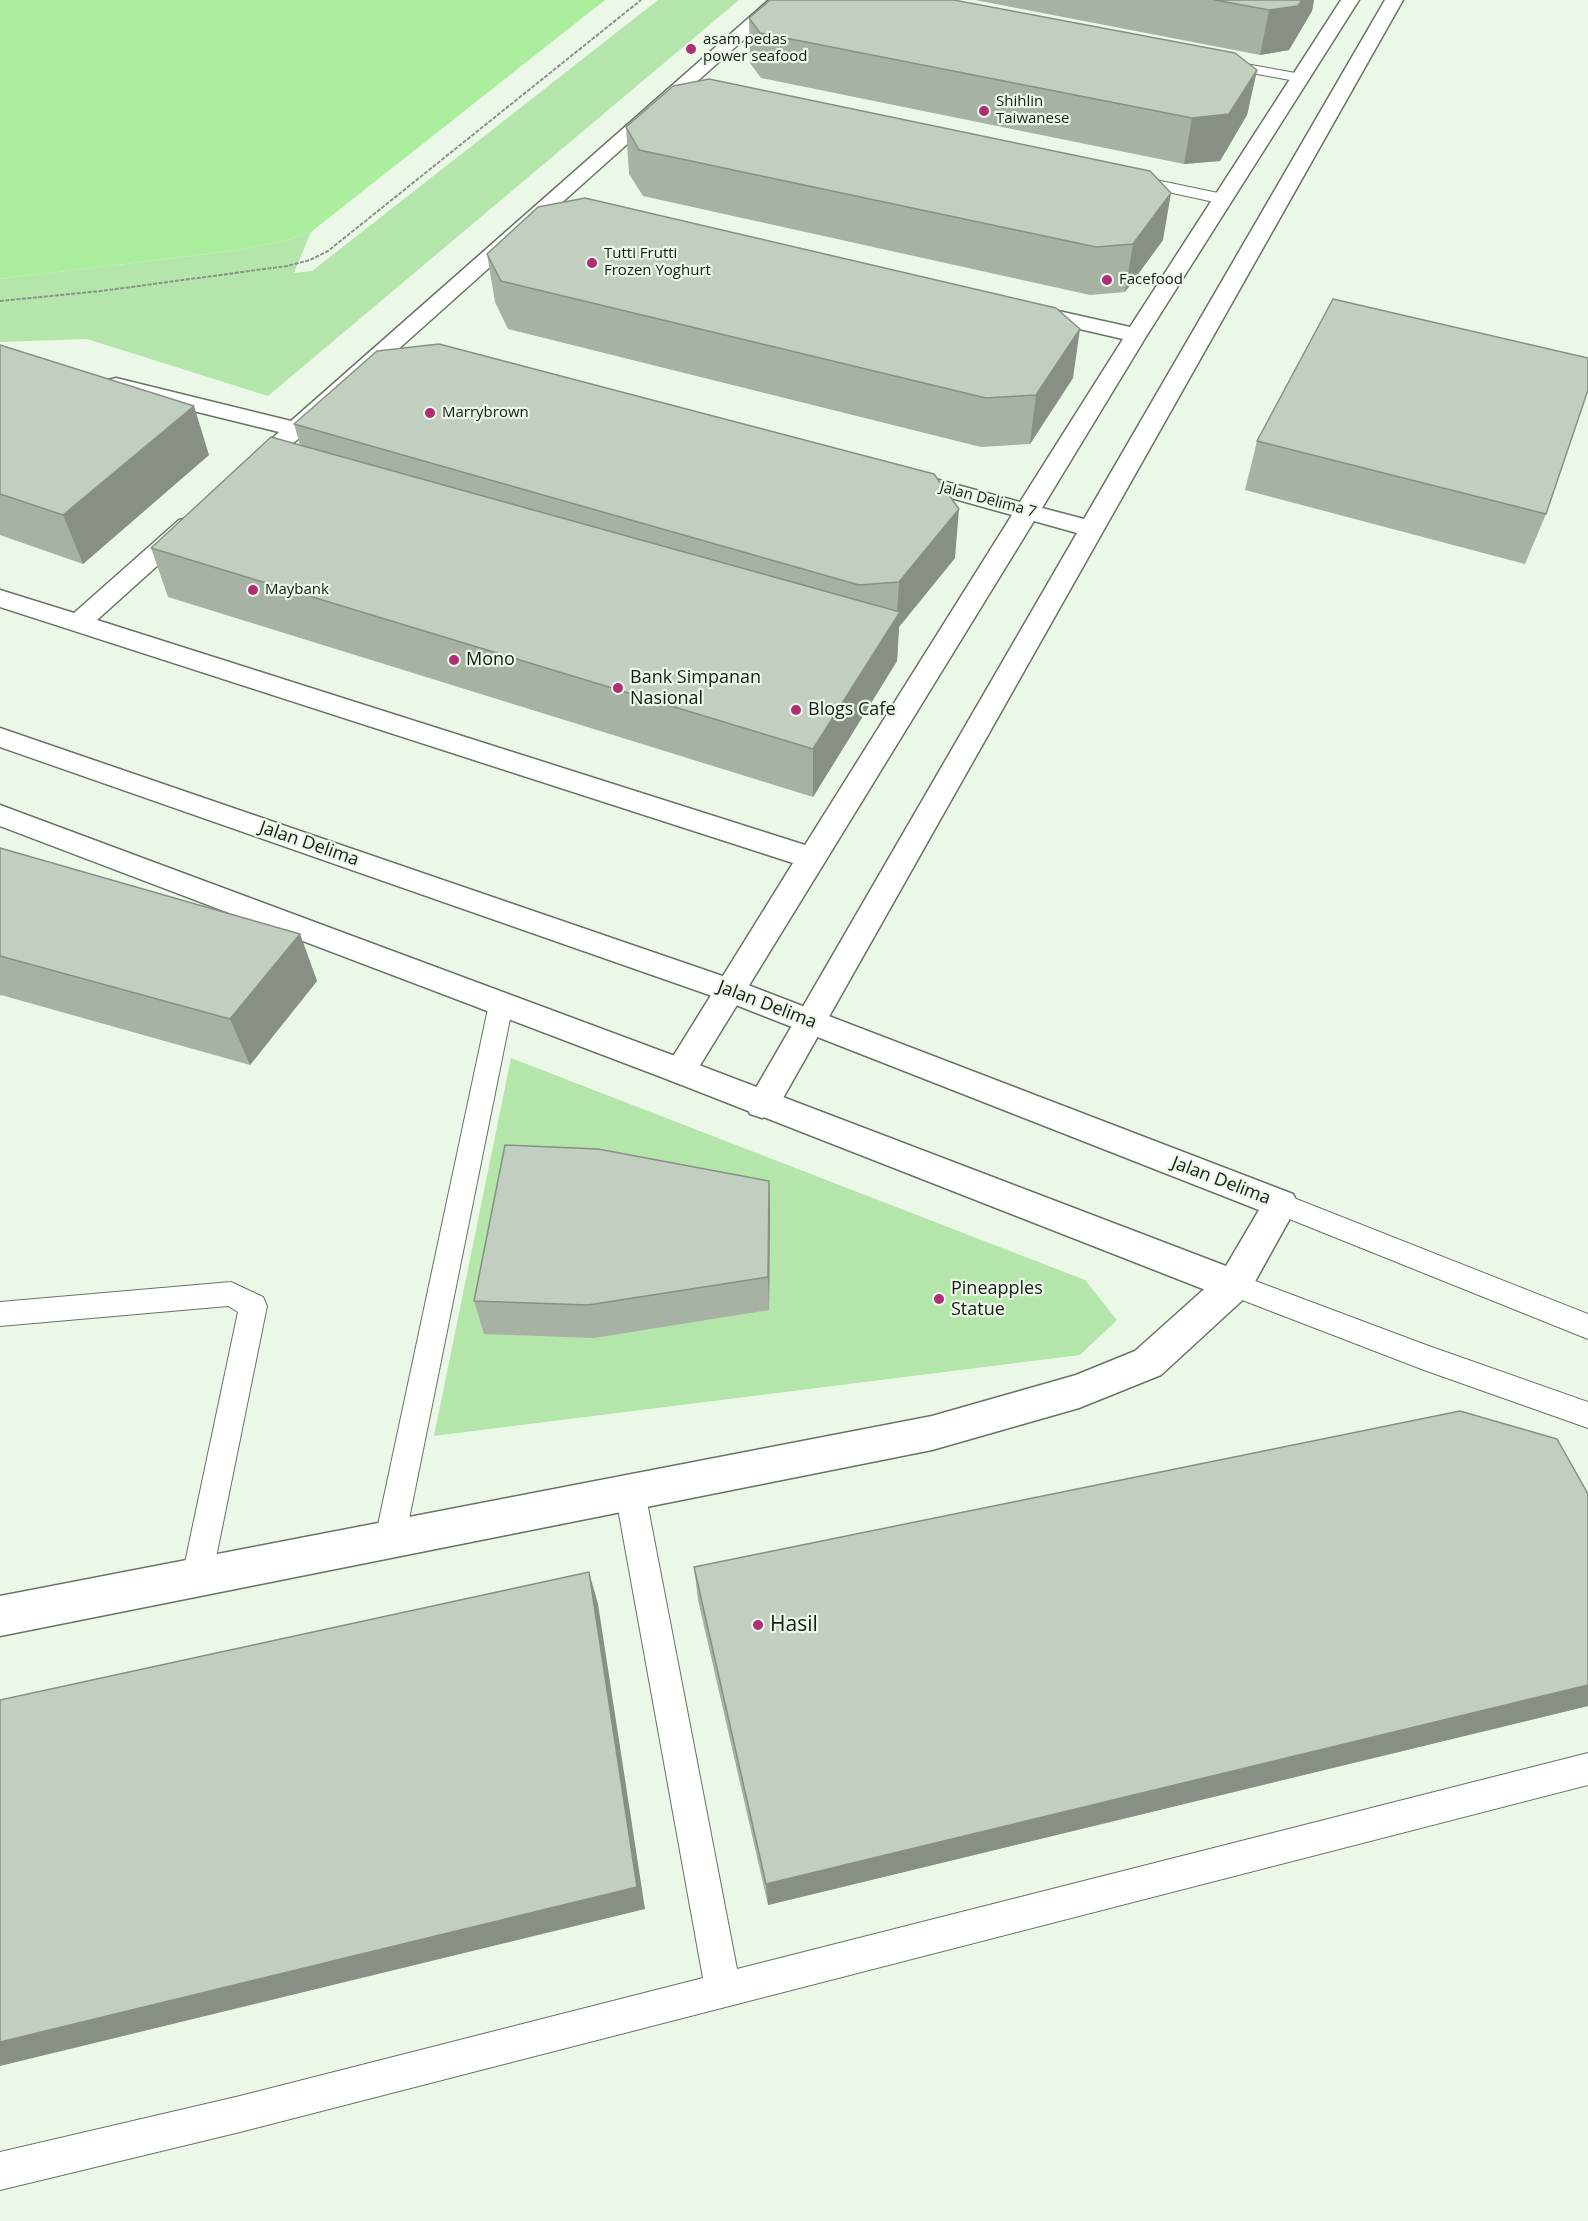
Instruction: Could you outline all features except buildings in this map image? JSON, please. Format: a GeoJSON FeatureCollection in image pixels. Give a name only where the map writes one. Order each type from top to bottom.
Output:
{"type":"FeatureCollection","features":[{"type":"Feature","properties":{"kind":"street"},"geometry":{"type":"LineString","coordinates":[[235,483],[779,0]]}},
{"type":"Feature","properties":{"kind":"street"},"geometry":{"type":"LineString","coordinates":[[680,1071],[1136,335],[1350,0]]}},
{"type":"Feature","properties":{"kind":"street"},"geometry":{"type":"LineString","coordinates":[[762,1105],[1394,0]]}},
{"type":"Feature","properties":{"kind":"street"},"geometry":{"type":"LineString","coordinates":[[555,199],[578,205]]}},
{"type":"Feature","properties":{"kind":"street"},"geometry":{"type":"LineString","coordinates":[[1008,306],[1136,335]]}},
{"type":"Feature","properties":{"kind":"street"},"geometry":{"type":"LineString","coordinates":[[398,339],[421,345]]}},
{"type":"Feature","properties":{"kind":"street"},"geometry":{"type":"LineString","coordinates":[[100,381],[296,429]]}},
{"type":"Feature","properties":{"kind":"street","name":"Jalan Delima 7"},"geometry":{"type":"LineString","coordinates":[[878,470],[1092,529]]}},
{"type":"Feature","properties":{"kind":"street"},"geometry":{"type":"LineString","coordinates":[[78,623],[200,514]]}},
{"type":"Feature","properties":{"kind":"street"},"geometry":{"type":"LineString","coordinates":[[0,598],[812,858]]}},
{"type":"Feature","properties":{"kind":"street","name":"Jalan Delima"},"geometry":{"type":"LineString","coordinates":[[0,737],[729,990],[1281,1204],[1234,1285],[1148,1363],[1079,1391],[932,1433],[0,1616]]}},
{"type":"Feature","properties":{"kind":"street"},"geometry":{"type":"LineString","coordinates":[[0,815],[680,1071],[762,1105],[1234,1285]]}},
{"type":"Feature","properties":{"kind":"lane"},"geometry":{"type":"LineString","coordinates":[[1209,61],[1300,78]]}},
{"type":"Feature","properties":{"kind":"lane"},"geometry":{"type":"LineString","coordinates":[[686,83],[709,88]]}},
{"type":"Feature","properties":{"kind":"lane"},"geometry":{"type":"LineString","coordinates":[[1118,177],[1223,199]]}},
{"type":"Feature","properties":{"kind":"lane"},"geometry":{"type":"LineString","coordinates":[[390,1539],[501,1004]]}},
{"type":"Feature","properties":{"kind":"lane"},"geometry":{"type":"LineString","coordinates":[[1281,1204],[1588,1327]]}},
{"type":"Feature","properties":{"kind":"lane"},"geometry":{"type":"LineString","coordinates":[[1234,1285],[1424,1357],[1588,1415]]}},
{"type":"Feature","properties":{"kind":"lane"},"geometry":{"type":"LineString","coordinates":[[0,1314],[231,1294],[253,1306],[197,1577]]}},
{"type":"Feature","properties":{"kind":"lane"},"geometry":{"type":"LineString","coordinates":[[630,1492],[723,1989]]}},
{"type":"Feature","properties":{"kind":"lane"},"geometry":{"type":"LineString","coordinates":[[0,2170],[240,2114],[1588,1768]]}},
{"type":"Feature","properties":{"kind":"path"},"geometry":{"type":"LineString","coordinates":[[0,301],[101,291],[286,266],[310,260],[328,251],[641,0]]}},
{"type":"Feature","properties":{"kind":"shaded area"},"geometry":{"type":"Polygon","coordinates":[[[0,0],[605,0],[311,232],[285,241],[233,251],[0,279],[0,0]]]}},
{"type":"Feature","properties":{"kind":"shaded area"},"geometry":{"type":"Polygon","coordinates":[[[658,0],[739,0],[268,396],[87,339],[0,342],[0,279],[233,251],[285,241],[311,232],[294,273],[312,271],[658,0]]]}},
{"type":"Feature","properties":{"kind":"shaded area"},"geometry":{"type":"Polygon","coordinates":[[[511,1058],[1085,1280],[1117,1320],[1080,1355],[434,1436],[511,1058]]]}},
{"type":"Feature","properties":{"kind":"place","name":"asam pedas power seafood"},"geometry":{"type":"Point","coordinates":[691,49]}},
{"type":"Feature","properties":{"kind":"place","name":"Shihlin Taiwanese"},"geometry":{"type":"Point","coordinates":[984,111]}},
{"type":"Feature","properties":{"kind":"place","name":"Tutti Frutti Frozen Yoghurt"},"geometry":{"type":"Point","coordinates":[592,263]}},
{"type":"Feature","properties":{"kind":"place","name":"Facefood"},"geometry":{"type":"Point","coordinates":[1107,280]}},
{"type":"Feature","properties":{"kind":"place","name":"Marrybrown"},"geometry":{"type":"Point","coordinates":[430,413]}},
{"type":"Feature","properties":{"kind":"place","name":"Maybank"},"geometry":{"type":"Point","coordinates":[253,590]}},
{"type":"Feature","properties":{"kind":"place","name":"Mono"},"geometry":{"type":"Point","coordinates":[454,660]}},
{"type":"Feature","properties":{"kind":"place","name":"Bank Simpanan Nasional"},"geometry":{"type":"Point","coordinates":[618,688]}},
{"type":"Feature","properties":{"kind":"place","name":"Blogs Cafe"},"geometry":{"type":"Point","coordinates":[796,710]}},
{"type":"Feature","properties":{"kind":"place","name":"Pineapples Statue"},"geometry":{"type":"Point","coordinates":[939,1299]}},
{"type":"Feature","properties":{"kind":"place","name":"Hasil"},"geometry":{"type":"Point","coordinates":[758,1625]}}]}
